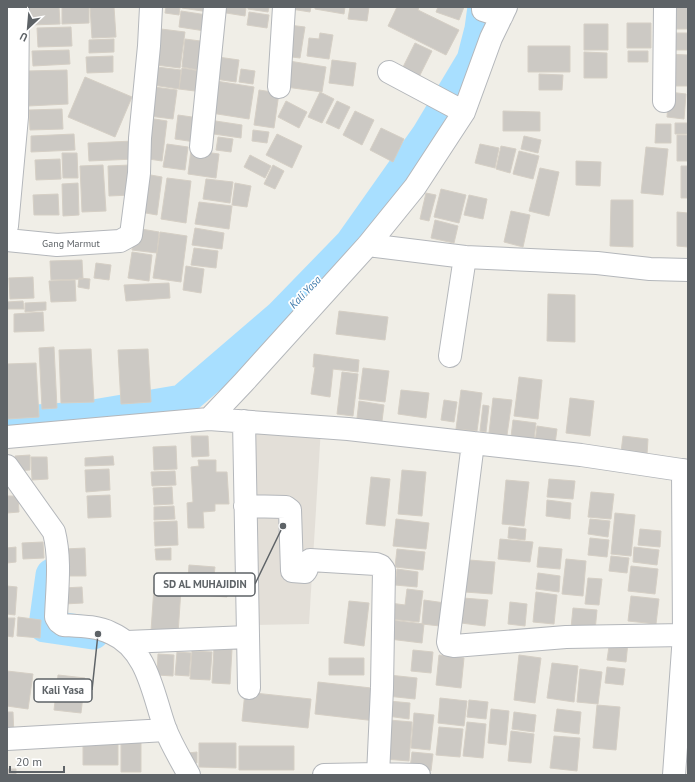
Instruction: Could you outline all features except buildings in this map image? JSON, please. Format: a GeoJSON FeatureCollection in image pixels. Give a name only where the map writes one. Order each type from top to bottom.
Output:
{"type":"FeatureCollection","features":[{"type":"Feature","properties":{"kind":"street"},"geometry":{"type":"LineString","coordinates":[[7,226],[17,117],[18,7]]}},
{"type":"Feature","properties":{"kind":"street","name":"Gang Marmut"},"geometry":{"type":"LineString","coordinates":[[7,240],[57,245],[109,242],[126,239],[131,235],[139,173],[140,138],[149,46],[151,7]]}},
{"type":"Feature","properties":{"kind":"street"},"geometry":{"type":"LineString","coordinates":[[201,147],[215,7]]}},
{"type":"Feature","properties":{"kind":"street"},"geometry":{"type":"LineString","coordinates":[[279,87],[284,7]]}},
{"type":"Feature","properties":{"kind":"street"},"geometry":{"type":"LineString","coordinates":[[664,101],[665,7]]}},
{"type":"Feature","properties":{"kind":"street"},"geometry":{"type":"LineString","coordinates":[[209,419],[368,245],[415,187],[453,105],[491,38],[495,11]]}},
{"type":"Feature","properties":{"kind":"street"},"geometry":{"type":"LineString","coordinates":[[389,72],[453,105]]}},
{"type":"Feature","properties":{"kind":"street"},"geometry":{"type":"LineString","coordinates":[[368,245],[465,257],[598,263],[650,269],[688,270]]}},
{"type":"Feature","properties":{"kind":"street"},"geometry":{"type":"LineString","coordinates":[[450,356],[465,257]]}},
{"type":"Feature","properties":{"kind":"street"},"geometry":{"type":"LineString","coordinates":[[7,437],[209,419],[348,429],[581,455],[686,470],[684,635],[674,775]]}},
{"type":"Feature","properties":{"kind":"street"},"geometry":{"type":"LineString","coordinates":[[244,421],[249,688]]}},
{"type":"Feature","properties":{"kind":"street"},"geometry":{"type":"LineString","coordinates":[[473,443],[448,642],[449,645],[454,646],[566,637],[684,635]]}},
{"type":"Feature","properties":{"kind":"street"},"geometry":{"type":"LineString","coordinates":[[7,466],[54,532],[58,545],[56,617],[63,625],[97,628],[111,632],[127,642],[136,653],[147,673],[158,730],[189,775]]}},
{"type":"Feature","properties":{"kind":"street"},"geometry":{"type":"LineString","coordinates":[[245,506],[286,507],[290,510],[292,571],[305,572],[310,560],[376,564],[381,566],[384,570],[382,688],[378,774]]}},
{"type":"Feature","properties":{"kind":"street"},"geometry":{"type":"LineString","coordinates":[[127,642],[248,637]]}},
{"type":"Feature","properties":{"kind":"street"},"geometry":{"type":"LineString","coordinates":[[7,739],[158,730]]}},
{"type":"Feature","properties":{"kind":"street"},"geometry":{"type":"LineString","coordinates":[[324,775],[419,775]]}},
{"type":"Feature","properties":{"kind":"shaded area"},"geometry":{"type":"Polygon","coordinates":[[[245,425],[321,428],[309,624],[255,625],[245,425]]]}},
{"type":"Feature","properties":{"kind":"waterway","name":"Kali Yasa"},"geometry":{"type":"LineString","coordinates":[[7,423],[82,418],[182,401],[281,316],[351,244],[428,135],[473,60],[481,29],[484,7]]}},
{"type":"Feature","properties":{"kind":"waterway","name":"Kali Yasa"},"geometry":{"type":"LineString","coordinates":[[52,575],[45,626],[93,633]]}},
{"type":"Feature","properties":{"kind":"place","name":"SD AL MUHAJIDIN"},"geometry":{"type":"Point","coordinates":[283,526]}},
{"type":"Feature","properties":{"kind":"place","name":"Kali Yasa"},"geometry":{"type":"Point","coordinates":[98,634]}}]}
